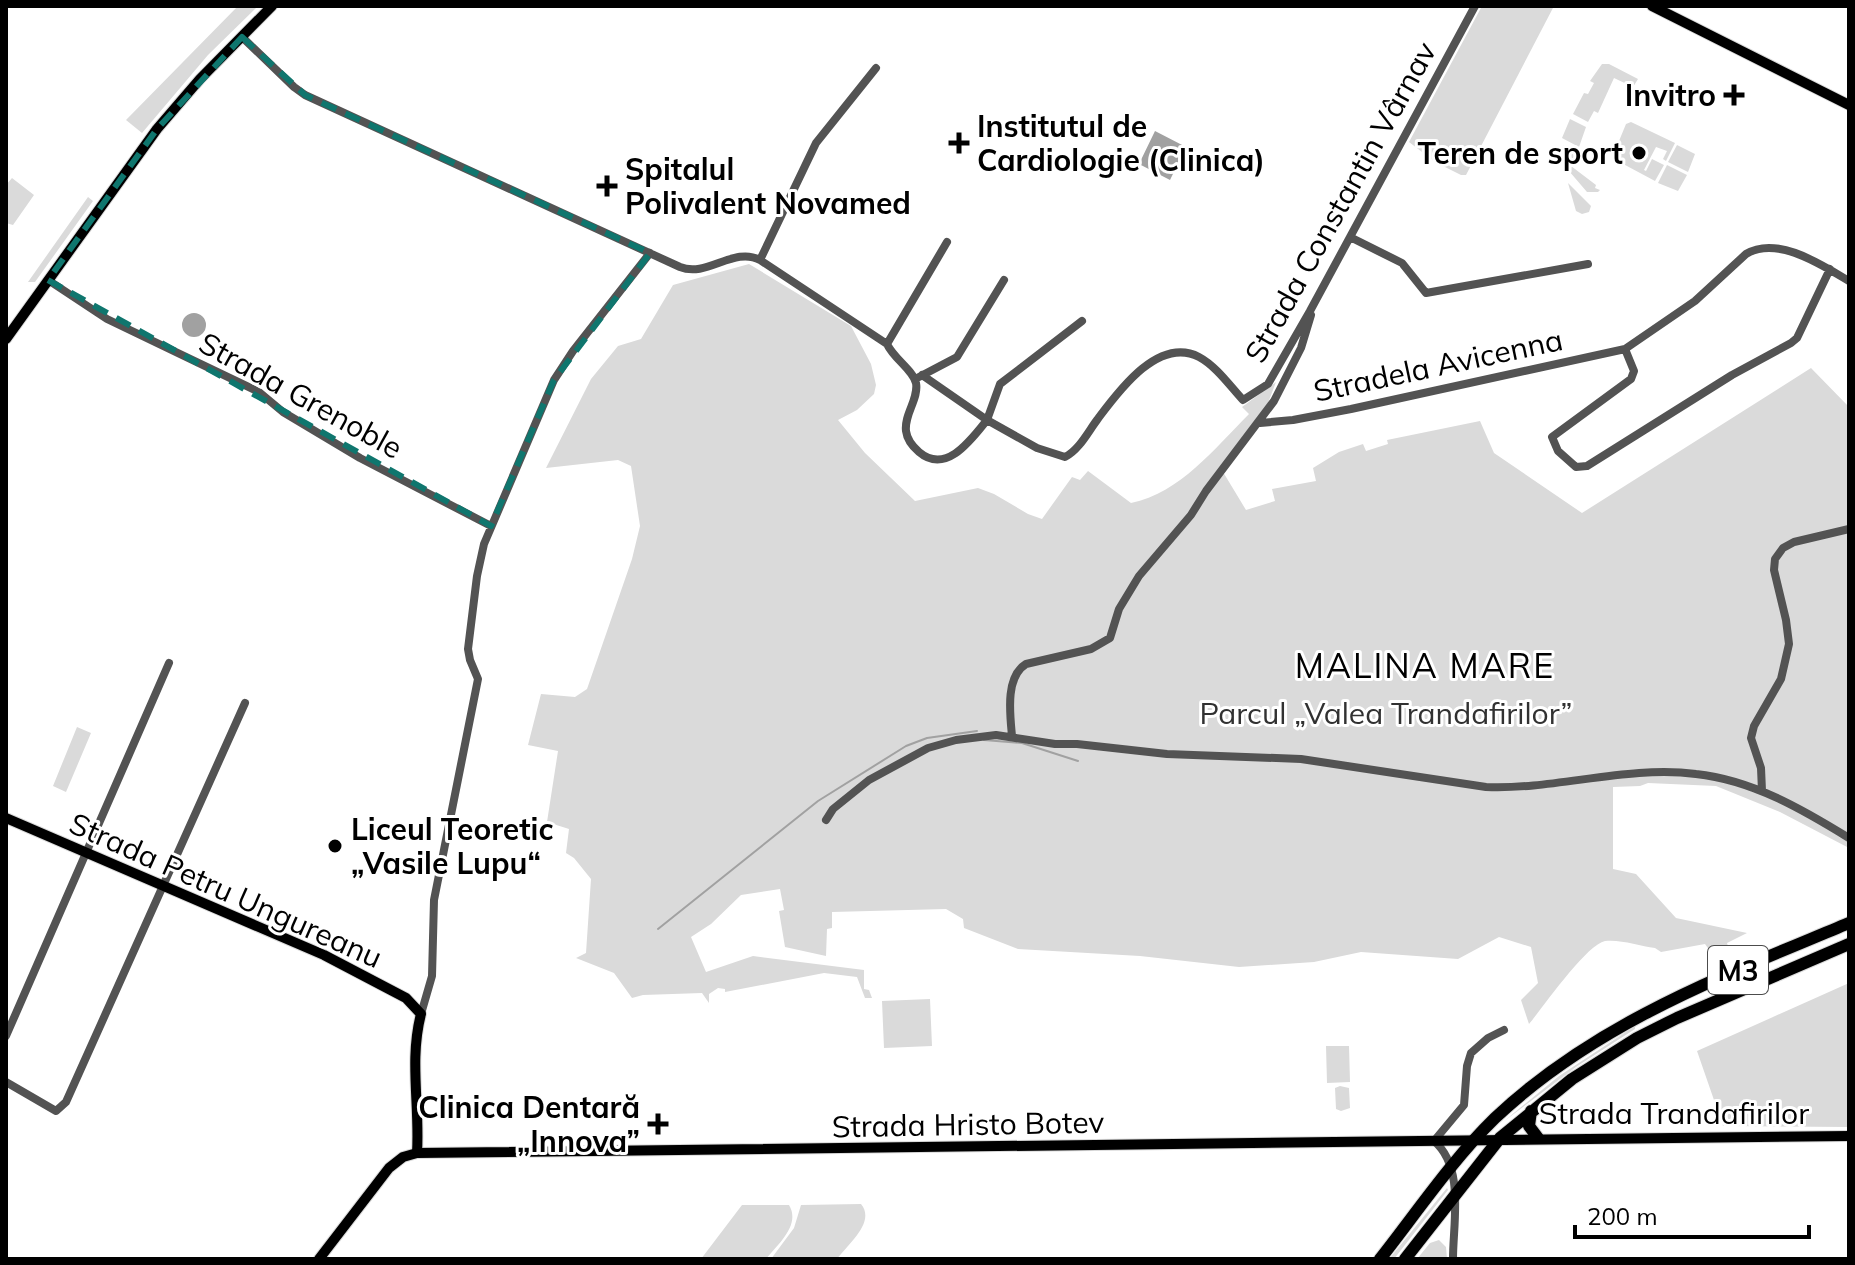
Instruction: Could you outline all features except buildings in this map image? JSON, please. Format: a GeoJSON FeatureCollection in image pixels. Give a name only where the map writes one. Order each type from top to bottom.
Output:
{"type":"FeatureCollection","features":[{"type":"Feature","properties":{"kind":"highway","name":"M3"},"geometry":{"type":"LineString","coordinates":[[1380,1259],[1476,1139],[1498,1116],[1541,1081],[1629,1020],[1698,986],[1849,923]]}},
{"type":"Feature","properties":{"kind":"highway","name":"M3"},"geometry":{"type":"LineString","coordinates":[[1405,1259],[1500,1138],[1572,1079],[1637,1038],[1706,1004],[1849,944]]}},
{"type":"Feature","properties":{"kind":"highway"},"geometry":{"type":"LineString","coordinates":[[1531,1111],[1529,1126],[1538,1138]]}},
{"type":"Feature","properties":{"kind":"main road"},"geometry":{"type":"LineString","coordinates":[[6,339],[157,129],[200,79],[272,6]]}},
{"type":"Feature","properties":{"kind":"main road"},"geometry":{"type":"LineString","coordinates":[[1652,6],[1849,105]]}},
{"type":"Feature","properties":{"kind":"main road","name":"Strada Petru Ungureanu"},"geometry":{"type":"LineString","coordinates":[[7,822],[324,955],[410,1000],[421,1014]]}},
{"type":"Feature","properties":{"kind":"main road"},"geometry":{"type":"LineString","coordinates":[[319,1259],[389,1168],[403,1157],[417,1153],[415,1048],[421,1014]]}},
{"type":"Feature","properties":{"kind":"main road","name":"Strada Trandafirilor"},"geometry":{"type":"LineString","coordinates":[[1500,1138],[1849,1136]]}},
{"type":"Feature","properties":{"kind":"main road","name":"Strada Hristo Botev"},"geometry":{"type":"LineString","coordinates":[[417,1153],[934,1149],[1500,1138]]}},
{"type":"Feature","properties":{"kind":"street","name":"Strada Constantin Vârnav"},"geometry":{"type":"LineString","coordinates":[[987,420],[1037,448],[1065,457],[1073,452],[1137,373],[1153,360],[1181,353],[1201,358],[1243,400],[1268,384],[1475,6]]}},
{"type":"Feature","properties":{"kind":"street"},"geometry":{"type":"LineString","coordinates":[[242,37],[305,95],[690,272],[746,255],[760,260],[887,344],[897,360],[919,378],[987,420]]}},
{"type":"Feature","properties":{"kind":"street"},"geometry":{"type":"LineString","coordinates":[[760,260],[816,143],[876,68]]}},
{"type":"Feature","properties":{"kind":"street"},"geometry":{"type":"LineString","coordinates":[[1350,237],[1402,263],[1426,293],[1440,293],[1588,264]]}},
{"type":"Feature","properties":{"kind":"street"},"geometry":{"type":"LineString","coordinates":[[887,344],[947,242]]}},
{"type":"Feature","properties":{"kind":"street"},"geometry":{"type":"LineString","coordinates":[[1830,269],[1797,338],[1791,343],[1732,375],[1587,466],[1576,467],[1558,451],[1552,437],[1631,379],[1634,371],[1625,349],[1695,301],[1752,251],[1760,248],[1786,251],[1830,269],[1849,281]]}},
{"type":"Feature","properties":{"kind":"street"},"geometry":{"type":"LineString","coordinates":[[421,1014],[432,976],[434,900],[478,679],[468,649],[477,576],[491,526],[554,380],[650,253]]}},
{"type":"Feature","properties":{"kind":"street","name":"Strada Grenoble"},"geometry":{"type":"LineString","coordinates":[[48,280],[107,319],[259,392],[283,412],[360,458],[491,526]]}},
{"type":"Feature","properties":{"kind":"street"},"geometry":{"type":"LineString","coordinates":[[1004,280],[957,357],[919,378],[906,430],[911,443],[924,456],[939,460],[955,454],[987,420],[1000,384],[1082,321]]}},
{"type":"Feature","properties":{"kind":"street"},"geometry":{"type":"LineString","coordinates":[[1012,736],[1010,711],[1013,682],[1018,670],[1026,664],[1091,649],[1110,638],[1119,609],[1139,576],[1191,515],[1274,401],[1301,348],[1313,306]]}},
{"type":"Feature","properties":{"kind":"street","name":"Stradela Avicenna"},"geometry":{"type":"LineString","coordinates":[[1260,423],[1337,412],[1625,349]]}},
{"type":"Feature","properties":{"kind":"street"},"geometry":{"type":"LineString","coordinates":[[1762,791],[1761,768],[1751,738],[1754,726],[1781,679],[1789,644],[1774,570],[1775,559],[1783,548],[1794,542],[1849,529]]}},
{"type":"Feature","properties":{"kind":"street"},"geometry":{"type":"LineString","coordinates":[[6,1036],[169,663]]}},
{"type":"Feature","properties":{"kind":"street"},"geometry":{"type":"LineString","coordinates":[[6,1082],[56,1111],[66,1102],[245,703]]}},
{"type":"Feature","properties":{"kind":"street"},"geometry":{"type":"LineString","coordinates":[[826,820],[833,809],[869,780],[928,748],[956,740],[1012,736],[1055,744],[1167,754],[1301,759],[1486,787],[1507,788],[1625,775],[1694,773],[1762,791],[1849,838]]}},
{"type":"Feature","properties":{"kind":"street"},"geometry":{"type":"LineString","coordinates":[[1453,1259],[1451,1168],[1441,1147],[1434,1141],[1464,1105],[1471,1053],[1488,1038],[1504,1030]]}},
{"type":"Feature","properties":{"kind":"highlighted area"},"geometry":{"type":"Polygon","coordinates":[[[242,37],[305,95],[650,253],[554,380],[491,526],[48,280],[157,129],[242,37]]]}},
{"type":"Feature","properties":{"kind":"green space"},"geometry":{"type":"Polygon","coordinates":[[[238,6],[258,6],[208,55],[142,133],[126,120],[238,6]]]}},
{"type":"Feature","properties":{"kind":"green space"},"geometry":{"type":"Polygon","coordinates":[[[1482,6],[1554,6],[1466,175],[1461,175],[1435,162],[1409,142],[1482,6]]]}},
{"type":"Feature","properties":{"kind":"green space"},"geometry":{"type":"Polygon","coordinates":[[[1602,64],[1609,64],[1638,79],[1633,87],[1614,78],[1598,113],[1594,111],[1588,122],[1573,114],[1584,93],[1588,94],[1594,83],[1590,81],[1602,64]]]}},
{"type":"Feature","properties":{"kind":"green space"},"geometry":{"type":"Polygon","coordinates":[[[1570,119],[1586,127],[1579,147],[1562,138],[1570,119]]]}},
{"type":"Feature","properties":{"kind":"green space"},"geometry":{"type":"Polygon","coordinates":[[[1631,122],[1675,143],[1666,161],[1663,159],[1667,151],[1656,147],[1644,170],[1652,159],[1664,165],[1655,181],[1612,158],[1626,124],[1631,122]]]}},
{"type":"Feature","properties":{"kind":"green space"},"geometry":{"type":"Polygon","coordinates":[[[1563,145],[1578,152],[1571,166],[1596,185],[1595,188],[1600,190],[1598,192],[1587,192],[1569,171],[1563,145]]]}},
{"type":"Feature","properties":{"kind":"green space"},"geometry":{"type":"Polygon","coordinates":[[[1677,145],[1695,154],[1688,172],[1668,162],[1677,145]]]}},
{"type":"Feature","properties":{"kind":"green space"},"geometry":{"type":"Polygon","coordinates":[[[1667,165],[1687,175],[1678,191],[1658,183],[1667,165]]]}},
{"type":"Feature","properties":{"kind":"green space"},"geometry":{"type":"Polygon","coordinates":[[[12,178],[34,195],[13,225],[6,223],[6,185],[12,178]]]}},
{"type":"Feature","properties":{"kind":"green space"},"geometry":{"type":"Polygon","coordinates":[[[1568,183],[1591,206],[1589,212],[1582,214],[1576,211],[1568,183]]]}},
{"type":"Feature","properties":{"kind":"green space"},"geometry":{"type":"Polygon","coordinates":[[[88,197],[93,201],[35,282],[28,282],[88,197]]]}},
{"type":"Feature","properties":{"kind":"green space","name":"Parcul „Valea Trandafirilor”"},"geometry":{"type":"Polygon","coordinates":[[[749,264],[851,326],[871,364],[876,385],[874,394],[857,410],[838,420],[865,453],[915,501],[978,488],[1042,519],[1072,477],[1080,480],[1088,471],[1131,503],[1165,490],[1196,468],[1249,414],[1242,407],[1276,382],[1268,403],[1220,467],[1246,510],[1275,501],[1272,489],[1316,481],[1313,468],[1339,452],[1363,444],[1366,451],[1388,444],[1387,440],[1480,421],[1494,453],[1582,513],[1811,368],[1849,407],[1849,848],[1780,812],[1716,786],[1648,783],[1613,787],[1613,869],[1636,874],[1676,918],[1747,933],[1727,943],[1731,956],[1718,962],[1705,944],[1661,952],[1630,943],[1605,941],[1587,953],[1529,1024],[1521,1000],[1538,983],[1531,947],[1499,937],[1458,959],[1361,952],[1314,962],[1239,967],[1140,956],[1018,949],[964,928],[963,919],[946,909],[832,912],[832,928],[827,929],[826,956],[785,947],[779,911],[784,910],[780,889],[741,895],[711,924],[691,937],[706,972],[753,956],[864,970],[864,989],[869,990],[872,998],[865,998],[857,977],[824,973],[725,992],[725,989],[718,988],[709,994],[709,1003],[702,993],[632,998],[614,973],[576,958],[586,953],[591,879],[566,853],[569,829],[547,822],[558,751],[528,745],[541,694],[575,697],[587,689],[632,559],[640,526],[631,466],[618,460],[546,468],[591,379],[618,346],[641,339],[673,285],[749,264]]]}},
{"type":"Feature","properties":{"kind":"green space"},"geometry":{"type":"Polygon","coordinates":[[[77,727],[91,733],[66,792],[53,786],[77,727]]]}},
{"type":"Feature","properties":{"kind":"green space"},"geometry":{"type":"Polygon","coordinates":[[[1849,983],[1849,1127],[1723,1126],[1697,1051],[1849,983]]]}},
{"type":"Feature","properties":{"kind":"green space"},"geometry":{"type":"Polygon","coordinates":[[[930,999],[932,1046],[884,1048],[882,1001],[930,999]]]}},
{"type":"Feature","properties":{"kind":"green space"},"geometry":{"type":"Polygon","coordinates":[[[1635,1026],[1635,1029],[1576,1067],[1503,1122],[1559,1076],[1635,1026]]]}},
{"type":"Feature","properties":{"kind":"green space"},"geometry":{"type":"Polygon","coordinates":[[[1326,1046],[1349,1046],[1350,1082],[1327,1083],[1326,1046]]]}},
{"type":"Feature","properties":{"kind":"green space"},"geometry":{"type":"Polygon","coordinates":[[[1335,1088],[1349,1088],[1350,1108],[1341,1111],[1336,1109],[1335,1088]]]}},
{"type":"Feature","properties":{"kind":"green space"},"geometry":{"type":"Polygon","coordinates":[[[1447,1188],[1394,1259],[1389,1259],[1447,1188]]]}},
{"type":"Feature","properties":{"kind":"green space"},"geometry":{"type":"Polygon","coordinates":[[[861,1204],[865,1211],[863,1225],[837,1259],[771,1259],[794,1228],[801,1205],[861,1204]]]}},
{"type":"Feature","properties":{"kind":"green space"},"geometry":{"type":"Polygon","coordinates":[[[742,1205],[789,1205],[792,1220],[782,1241],[766,1259],[701,1259],[742,1205]]]}},
{"type":"Feature","properties":{"kind":"green space"},"geometry":{"type":"Polygon","coordinates":[[[1439,1240],[1446,1247],[1447,1259],[1417,1259],[1430,1243],[1439,1240]]]}},
{"type":"Feature","properties":{"kind":"shaded area"},"geometry":{"type":"Polygon","coordinates":[[[1155,131],[1186,147],[1170,180],[1139,164],[1155,131]]]}},
{"type":"Feature","properties":{"kind":"shaded area"},"geometry":{"type":"Polygon","coordinates":[[[194,313],[205,320],[206,325],[199,336],[194,337],[183,330],[182,325],[189,314],[194,313]]]}},
{"type":"Feature","properties":{"kind":"waterway"},"geometry":{"type":"LineString","coordinates":[[658,929],[818,801],[906,746],[927,738],[977,731]]}},
{"type":"Feature","properties":{"kind":"waterway"},"geometry":{"type":"LineString","coordinates":[[984,740],[1022,743],[1078,761]]}},
{"type":"Feature","properties":{"kind":"place","name":"Invitro"},"geometry":{"type":"Point","coordinates":[1734,95]}},
{"type":"Feature","properties":{"kind":"place","name":"Institutul de Cardiologie (Clinica)"},"geometry":{"type":"Point","coordinates":[959,143]}},
{"type":"Feature","properties":{"kind":"place","name":"Teren de sport"},"geometry":{"type":"Point","coordinates":[1639,153]}},
{"type":"Feature","properties":{"kind":"place","name":"Spitalul Polivalent Novamed"},"geometry":{"type":"Point","coordinates":[607,186]}},
{"type":"Feature","properties":{"kind":"place","name":"Liceul Teoretic „Vasile Lupu“"},"geometry":{"type":"Point","coordinates":[335,846]}},
{"type":"Feature","properties":{"kind":"place","name":"Clinica Dentară „Innova”"},"geometry":{"type":"Point","coordinates":[658,1124]}},
{"type":"Feature","properties":{"kind":"district","name":"MALINA MARE"},"geometry":{"type":"Point","coordinates":[1425,665]}}]}
